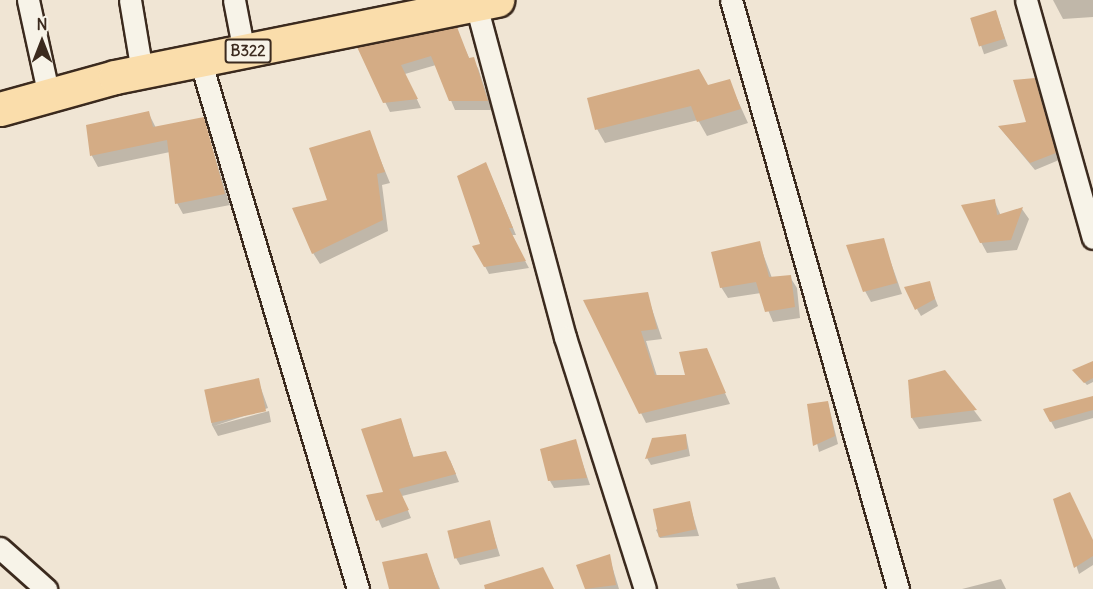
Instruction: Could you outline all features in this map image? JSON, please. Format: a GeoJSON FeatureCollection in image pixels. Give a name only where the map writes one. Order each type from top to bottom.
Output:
{"type":"FeatureCollection","features":[{"type":"Feature","properties":{"kind":"main road","name":"B322"},"geometry":{"type":"LineString","coordinates":[[0,109],[142,72],[486,2]]}},
{"type":"Feature","properties":{"kind":"street"},"geometry":{"type":"LineString","coordinates":[[28,0],[49,96]]}},
{"type":"Feature","properties":{"kind":"street"},"geometry":{"type":"LineString","coordinates":[[130,0],[142,72]]}},
{"type":"Feature","properties":{"kind":"street"},"geometry":{"type":"LineString","coordinates":[[234,0],[244,52]]}},
{"type":"Feature","properties":{"kind":"street"},"geometry":{"type":"LineString","coordinates":[[730,0],[898,589]]}},
{"type":"Feature","properties":{"kind":"street"},"geometry":{"type":"LineString","coordinates":[[1026,0],[1093,238]]}},
{"type":"Feature","properties":{"kind":"street"},"geometry":{"type":"LineString","coordinates":[[486,2],[565,337],[645,589]]}},
{"type":"Feature","properties":{"kind":"street"},"geometry":{"type":"LineString","coordinates":[[200,60],[358,589]]}},
{"type":"Feature","properties":{"kind":"street"},"geometry":{"type":"LineString","coordinates":[[0,548],[46,589]]}},
{"type":"Feature","properties":{"kind":"building"},"geometry":{"type":"Polygon","coordinates":[[[996,10],[1005,39],[979,47],[970,18],[996,10]]]}},
{"type":"Feature","properties":{"kind":"building"},"geometry":{"type":"Polygon","coordinates":[[[457,27],[469,58],[474,57],[488,101],[449,101],[431,56],[401,65],[418,99],[383,103],[357,47],[457,27]]]}},
{"type":"Feature","properties":{"kind":"building"},"geometry":{"type":"Polygon","coordinates":[[[699,69],[708,85],[730,79],[741,109],[697,122],[691,106],[595,130],[587,98],[699,69]]]}},
{"type":"Feature","properties":{"kind":"building"},"geometry":{"type":"Polygon","coordinates":[[[1035,78],[1056,153],[1030,163],[998,126],[1026,122],[1013,80],[1035,78]]]}},
{"type":"Feature","properties":{"kind":"building"},"geometry":{"type":"Polygon","coordinates":[[[149,111],[153,127],[204,117],[225,194],[175,204],[167,140],[90,156],[86,125],[149,111]]]}},
{"type":"Feature","properties":{"kind":"building"},"geometry":{"type":"Polygon","coordinates":[[[370,130],[385,172],[377,174],[383,220],[312,254],[292,208],[327,200],[309,148],[370,130]]]}},
{"type":"Feature","properties":{"kind":"building"},"geometry":{"type":"Polygon","coordinates":[[[486,162],[513,228],[509,228],[526,261],[484,267],[472,246],[480,244],[457,176],[486,162]]]}},
{"type":"Feature","properties":{"kind":"building"},"geometry":{"type":"Polygon","coordinates":[[[995,199],[997,215],[1023,207],[1011,240],[980,243],[961,205],[995,199]]]}},
{"type":"Feature","properties":{"kind":"building"},"geometry":{"type":"Polygon","coordinates":[[[884,238],[897,283],[863,292],[846,245],[884,238]]]}},
{"type":"Feature","properties":{"kind":"building"},"geometry":{"type":"Polygon","coordinates":[[[760,241],[769,277],[791,275],[795,307],[765,312],[756,282],[720,288],[711,252],[760,241]]]}},
{"type":"Feature","properties":{"kind":"building"},"geometry":{"type":"Polygon","coordinates":[[[930,281],[935,299],[915,310],[904,287],[930,281]]]}},
{"type":"Feature","properties":{"kind":"building"},"geometry":{"type":"Polygon","coordinates":[[[648,292],[657,329],[641,331],[655,375],[685,375],[679,352],[707,348],[726,393],[639,414],[583,300],[648,292]]]}},
{"type":"Feature","properties":{"kind":"building"},"geometry":{"type":"Polygon","coordinates":[[[1093,361],[1093,378],[1084,383],[1072,370],[1093,361]]]}},
{"type":"Feature","properties":{"kind":"building"},"geometry":{"type":"Polygon","coordinates":[[[945,370],[977,410],[911,418],[908,380],[945,370]]]}},
{"type":"Feature","properties":{"kind":"building"},"geometry":{"type":"Polygon","coordinates":[[[259,378],[266,411],[211,423],[204,390],[259,378]]]}},
{"type":"Feature","properties":{"kind":"building"},"geometry":{"type":"Polygon","coordinates":[[[1093,396],[1093,410],[1050,422],[1043,409],[1093,396]]]}},
{"type":"Feature","properties":{"kind":"building"},"geometry":{"type":"Polygon","coordinates":[[[828,401],[835,436],[813,446],[807,404],[828,401]]]}},
{"type":"Feature","properties":{"kind":"building"},"geometry":{"type":"Polygon","coordinates":[[[401,418],[413,457],[446,451],[456,474],[399,489],[409,510],[376,521],[366,495],[383,492],[361,429],[401,418]]]}},
{"type":"Feature","properties":{"kind":"building"},"geometry":{"type":"Polygon","coordinates":[[[686,434],[687,449],[645,459],[652,438],[686,434]]]}},
{"type":"Feature","properties":{"kind":"building"},"geometry":{"type":"Polygon","coordinates":[[[576,439],[587,478],[548,481],[540,449],[576,439]]]}},
{"type":"Feature","properties":{"kind":"building"},"geometry":{"type":"Polygon","coordinates":[[[1070,492],[1093,540],[1093,556],[1074,568],[1053,499],[1070,492]]]}},
{"type":"Feature","properties":{"kind":"building"},"geometry":{"type":"Polygon","coordinates":[[[690,501],[696,529],[659,537],[653,509],[690,501]]]}},
{"type":"Feature","properties":{"kind":"building"},"geometry":{"type":"Polygon","coordinates":[[[490,520],[497,548],[454,559],[447,531],[490,520]]]}},
{"type":"Feature","properties":{"kind":"building"},"geometry":{"type":"Polygon","coordinates":[[[427,553],[439,589],[389,589],[382,562],[427,553]]]}},
{"type":"Feature","properties":{"kind":"building"},"geometry":{"type":"Polygon","coordinates":[[[610,554],[616,585],[585,589],[576,565],[610,554]]]}},
{"type":"Feature","properties":{"kind":"building"},"geometry":{"type":"Polygon","coordinates":[[[543,567],[554,589],[485,589],[484,585],[543,567]]]}}]}
